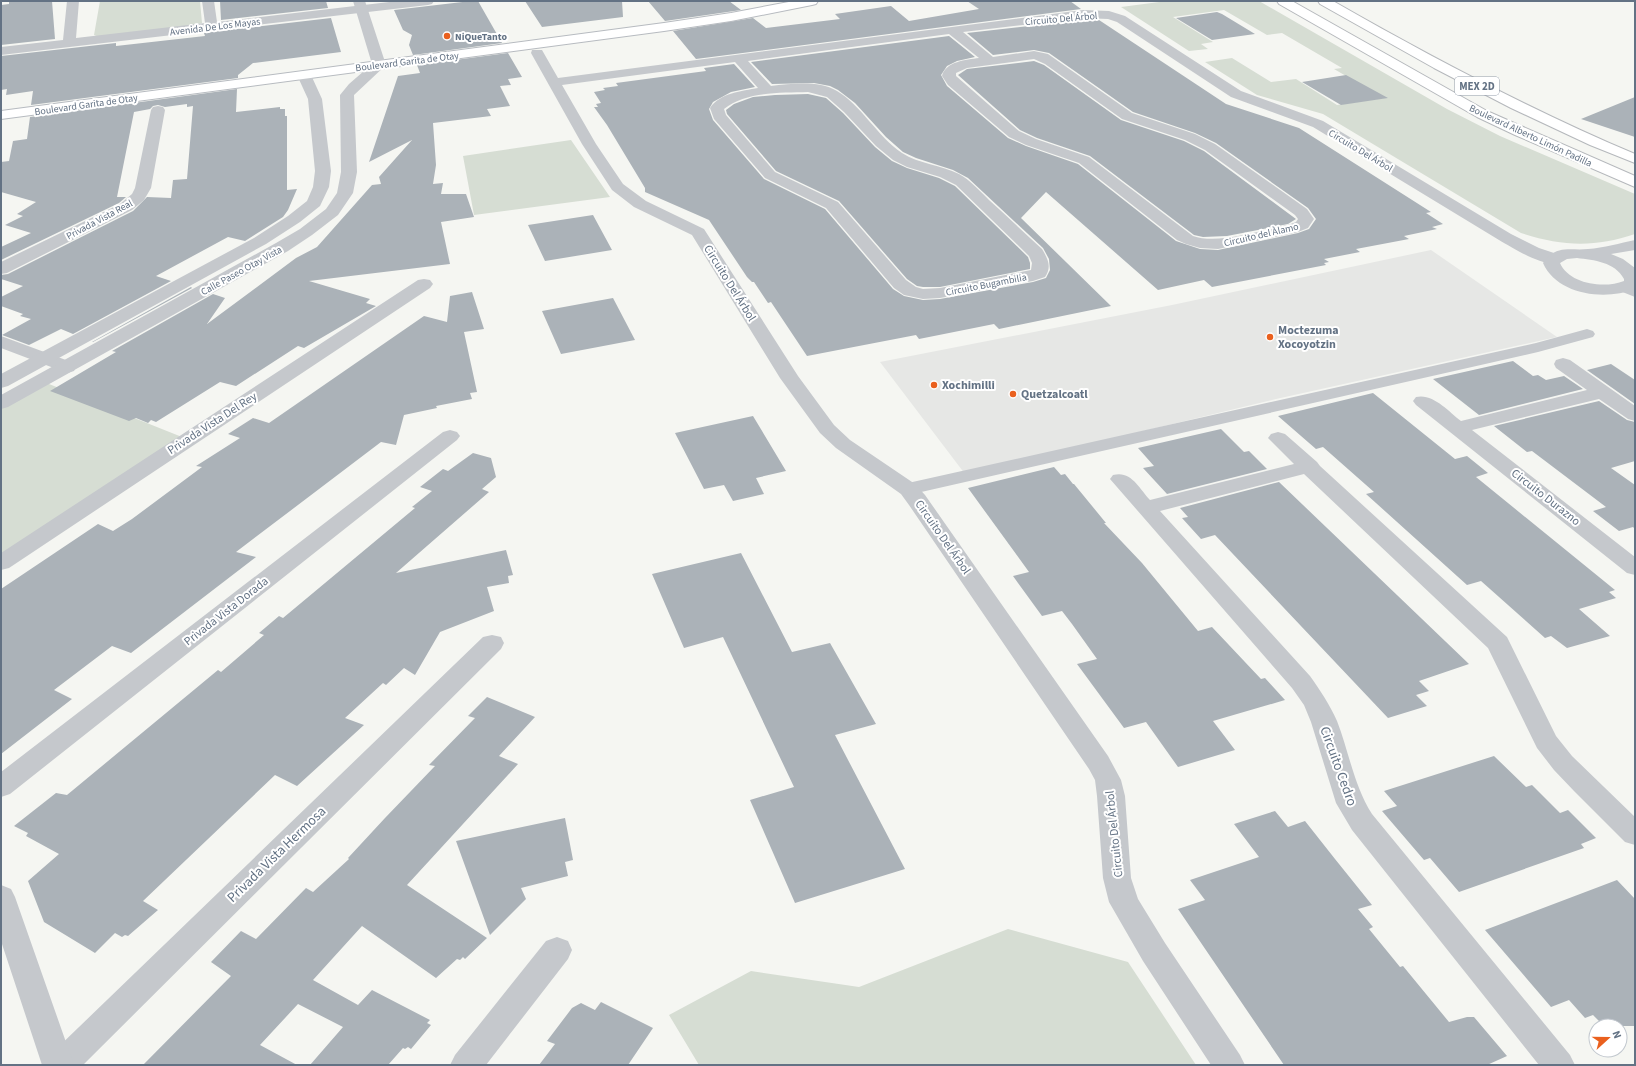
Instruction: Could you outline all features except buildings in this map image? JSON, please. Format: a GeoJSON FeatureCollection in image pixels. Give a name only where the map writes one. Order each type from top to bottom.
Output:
{"type":"FeatureCollection","features":[{"type":"Feature","properties":{"kind":"main road","name":"Boulevard Garita de Otay"},"geometry":{"type":"LineString","coordinates":[[1,115],[304,75],[377,60],[686,14],[763,1]]}},
{"type":"Feature","properties":{"kind":"main road","name":"Boulevard Garita de Otay"},"geometry":{"type":"LineString","coordinates":[[1,103],[664,27],[731,17],[812,1]]}},
{"type":"Feature","properties":{"kind":"main road","name":"Boulevard Alberto Limón Padilla"},"geometry":{"type":"LineString","coordinates":[[1283,1],[1482,114],[1635,182]]}},
{"type":"Feature","properties":{"kind":"main road","name":"Boulevard Alberto Limón Padilla"},"geometry":{"type":"LineString","coordinates":[[1324,1],[1487,92],[1635,159]]}},
{"type":"Feature","properties":{"kind":"street"},"geometry":{"type":"LineString","coordinates":[[69,43],[73,1]]}},
{"type":"Feature","properties":{"kind":"street"},"geometry":{"type":"LineString","coordinates":[[208,1],[212,26]]}},
{"type":"Feature","properties":{"kind":"street","name":"Avenida De Los Mayas"},"geometry":{"type":"LineString","coordinates":[[1,51],[212,26],[361,5],[428,1]]}},
{"type":"Feature","properties":{"kind":"street"},"geometry":{"type":"LineString","coordinates":[[331,97],[369,75],[377,60],[361,5]]}},
{"type":"Feature","properties":{"kind":"street","name":"Circuito Del Árbol"},"geometry":{"type":"LineString","coordinates":[[555,82],[1082,14],[1109,15],[1121,19],[1236,94],[1318,124],[1505,238],[1533,252],[1554,259]]}},
{"type":"Feature","properties":{"kind":"street"},"geometry":{"type":"LineString","coordinates":[[952,30],[989,60]]}},
{"type":"Feature","properties":{"kind":"street","name":"Circuito Del Árbol"},"geometry":{"type":"LineString","coordinates":[[537,53],[555,82],[589,144],[617,187],[640,204],[688,225],[698,232],[790,378],[827,429],[843,444],[908,489],[917,500],[1099,763],[1108,780],[1111,796],[1117,878],[1124,902],[1151,947],[1229,1065]]}},
{"type":"Feature","properties":{"kind":"street","name":"Circuito del Àlamo"},"geometry":{"type":"LineString","coordinates":[[1034,55],[1043,57],[1126,116],[1190,137],[1210,147],[1301,212],[1306,219],[1302,225],[1292,229],[1218,244],[1199,243],[1184,237],[1084,160],[1031,142],[1014,134],[953,82],[949,76],[950,71],[956,67],[989,60],[1034,55]]}},
{"type":"Feature","properties":{"kind":"street"},"geometry":{"type":"LineString","coordinates":[[739,59],[768,92]]}},
{"type":"Feature","properties":{"kind":"street","name":"Calle Paseo Otay Vista"},"geometry":{"type":"LineString","coordinates":[[1,403],[67,368],[282,247],[306,232],[332,212],[345,193],[349,172],[331,97],[304,75]]}},
{"type":"Feature","properties":{"kind":"street","name":"Circuito Bugambilia"},"geometry":{"type":"LineString","coordinates":[[808,88],[822,90],[832,94],[895,155],[949,175],[961,182],[1036,253],[1041,260],[1042,266],[1039,273],[1027,277],[940,293],[923,294],[910,291],[900,284],[832,205],[770,175],[719,116],[717,108],[722,103],[747,95],[768,92],[808,88]]}},
{"type":"Feature","properties":{"kind":"street","name":"Calle Paseo Otay Vista"},"geometry":{"type":"LineString","coordinates":[[1,382],[260,241],[294,220],[314,203],[321,187],[331,97]]}},
{"type":"Feature","properties":{"kind":"street","name":"Privada Vista Real"},"geometry":{"type":"LineString","coordinates":[[1,269],[126,207],[138,197],[143,188],[158,110]]}},
{"type":"Feature","properties":{"kind":"street"},"geometry":{"type":"LineString","coordinates":[[260,241],[282,247]]}},
{"type":"Feature","properties":{"kind":"street"},"geometry":{"type":"LineString","coordinates":[[1589,254],[1620,264],[1630,272],[1632,284],[1610,290],[1578,285],[1568,281],[1555,272],[1551,263],[1554,259],[1567,254],[1589,254],[1620,250],[1635,246]]}},
{"type":"Feature","properties":{"kind":"street","name":"Privada Vista Del Rey"},"geometry":{"type":"LineString","coordinates":[[1,563],[424,284]]}},
{"type":"Feature","properties":{"kind":"street"},"geometry":{"type":"LineString","coordinates":[[908,489],[1538,347],[1587,334]]}},
{"type":"Feature","properties":{"kind":"street"},"geometry":{"type":"LineString","coordinates":[[1,342],[67,368]]}},
{"type":"Feature","properties":{"kind":"street"},"geometry":{"type":"LineString","coordinates":[[1563,364],[1635,415]]}},
{"type":"Feature","properties":{"kind":"street"},"geometry":{"type":"LineString","coordinates":[[1456,428],[1602,392]]}},
{"type":"Feature","properties":{"kind":"street","name":"Circuito Durazno"},"geometry":{"type":"LineString","coordinates":[[1423,401],[1635,568]]}},
{"type":"Feature","properties":{"kind":"street","name":"Privada Vista Dorada"},"geometry":{"type":"LineString","coordinates":[[1,786],[450,436]]}},
{"type":"Feature","properties":{"kind":"street"},"geometry":{"type":"LineString","coordinates":[[1278,438],[1310,466],[1498,643],[1546,741],[1563,763],[1583,784],[1635,834]]}},
{"type":"Feature","properties":{"kind":"street"},"geometry":{"type":"LineString","coordinates":[[1145,508],[1310,466]]}},
{"type":"Feature","properties":{"kind":"street","name":"Circuito Cedro"},"geometry":{"type":"LineString","coordinates":[[1120,479],[1301,682],[1316,702],[1324,722],[1350,803],[1362,822],[1559,1065]]}},
{"type":"Feature","properties":{"kind":"street","name":"Privada Vista Hermosa"},"geometry":{"type":"LineString","coordinates":[[59,1065],[492,643]]}},
{"type":"Feature","properties":{"kind":"street"},"geometry":{"type":"LineString","coordinates":[[1,897],[59,1065]]}},
{"type":"Feature","properties":{"kind":"street"},"geometry":{"type":"LineString","coordinates":[[466,1065],[557,950]]}},
{"type":"Feature","properties":{"kind":"shaded area"},"geometry":{"type":"Polygon","coordinates":[[[100,1],[200,1],[202,23],[99,37],[94,35],[100,1]]]}},
{"type":"Feature","properties":{"kind":"shaded area"},"geometry":{"type":"Polygon","coordinates":[[[1167,1],[1259,1],[1447,109],[1500,136],[1635,194],[1635,234],[1606,242],[1578,244],[1550,241],[1521,233],[1323,114],[1257,95],[1205,62],[1232,58],[1271,82],[1296,79],[1337,105],[1384,98],[1334,69],[1342,68],[1282,33],[1267,35],[1224,10],[1173,17],[1213,42],[1201,44],[1208,49],[1189,51],[1121,7],[1167,1]]]}},
{"type":"Feature","properties":{"kind":"shaded area"},"geometry":{"type":"Polygon","coordinates":[[[571,140],[610,197],[474,215],[463,156],[571,140]]]}},
{"type":"Feature","properties":{"kind":"shaded area"},"geometry":{"type":"Polygon","coordinates":[[[1431,250],[1557,337],[1276,399],[965,474],[880,362],[1172,305],[1431,250]]]}},
{"type":"Feature","properties":{"kind":"shaded area"},"geometry":{"type":"Polygon","coordinates":[[[44,382],[192,441],[1,564],[1,405],[44,382]]]}},
{"type":"Feature","properties":{"kind":"shaded area"},"geometry":{"type":"Polygon","coordinates":[[[1008,929],[1128,962],[1196,1065],[699,1065],[669,1015],[751,971],[859,987],[1008,929]]]}},
{"type":"Feature","properties":{"kind":"place","name":"NiQueTanto"},"geometry":{"type":"Point","coordinates":[447,36]}},
{"type":"Feature","properties":{"kind":"place","name":"Moctezuma Xocoyotzin"},"geometry":{"type":"Point","coordinates":[1270,337]}},
{"type":"Feature","properties":{"kind":"place","name":"Xochimilli"},"geometry":{"type":"Point","coordinates":[934,385]}},
{"type":"Feature","properties":{"kind":"place","name":"Quetzalcoatl"},"geometry":{"type":"Point","coordinates":[1013,394]}}]}
